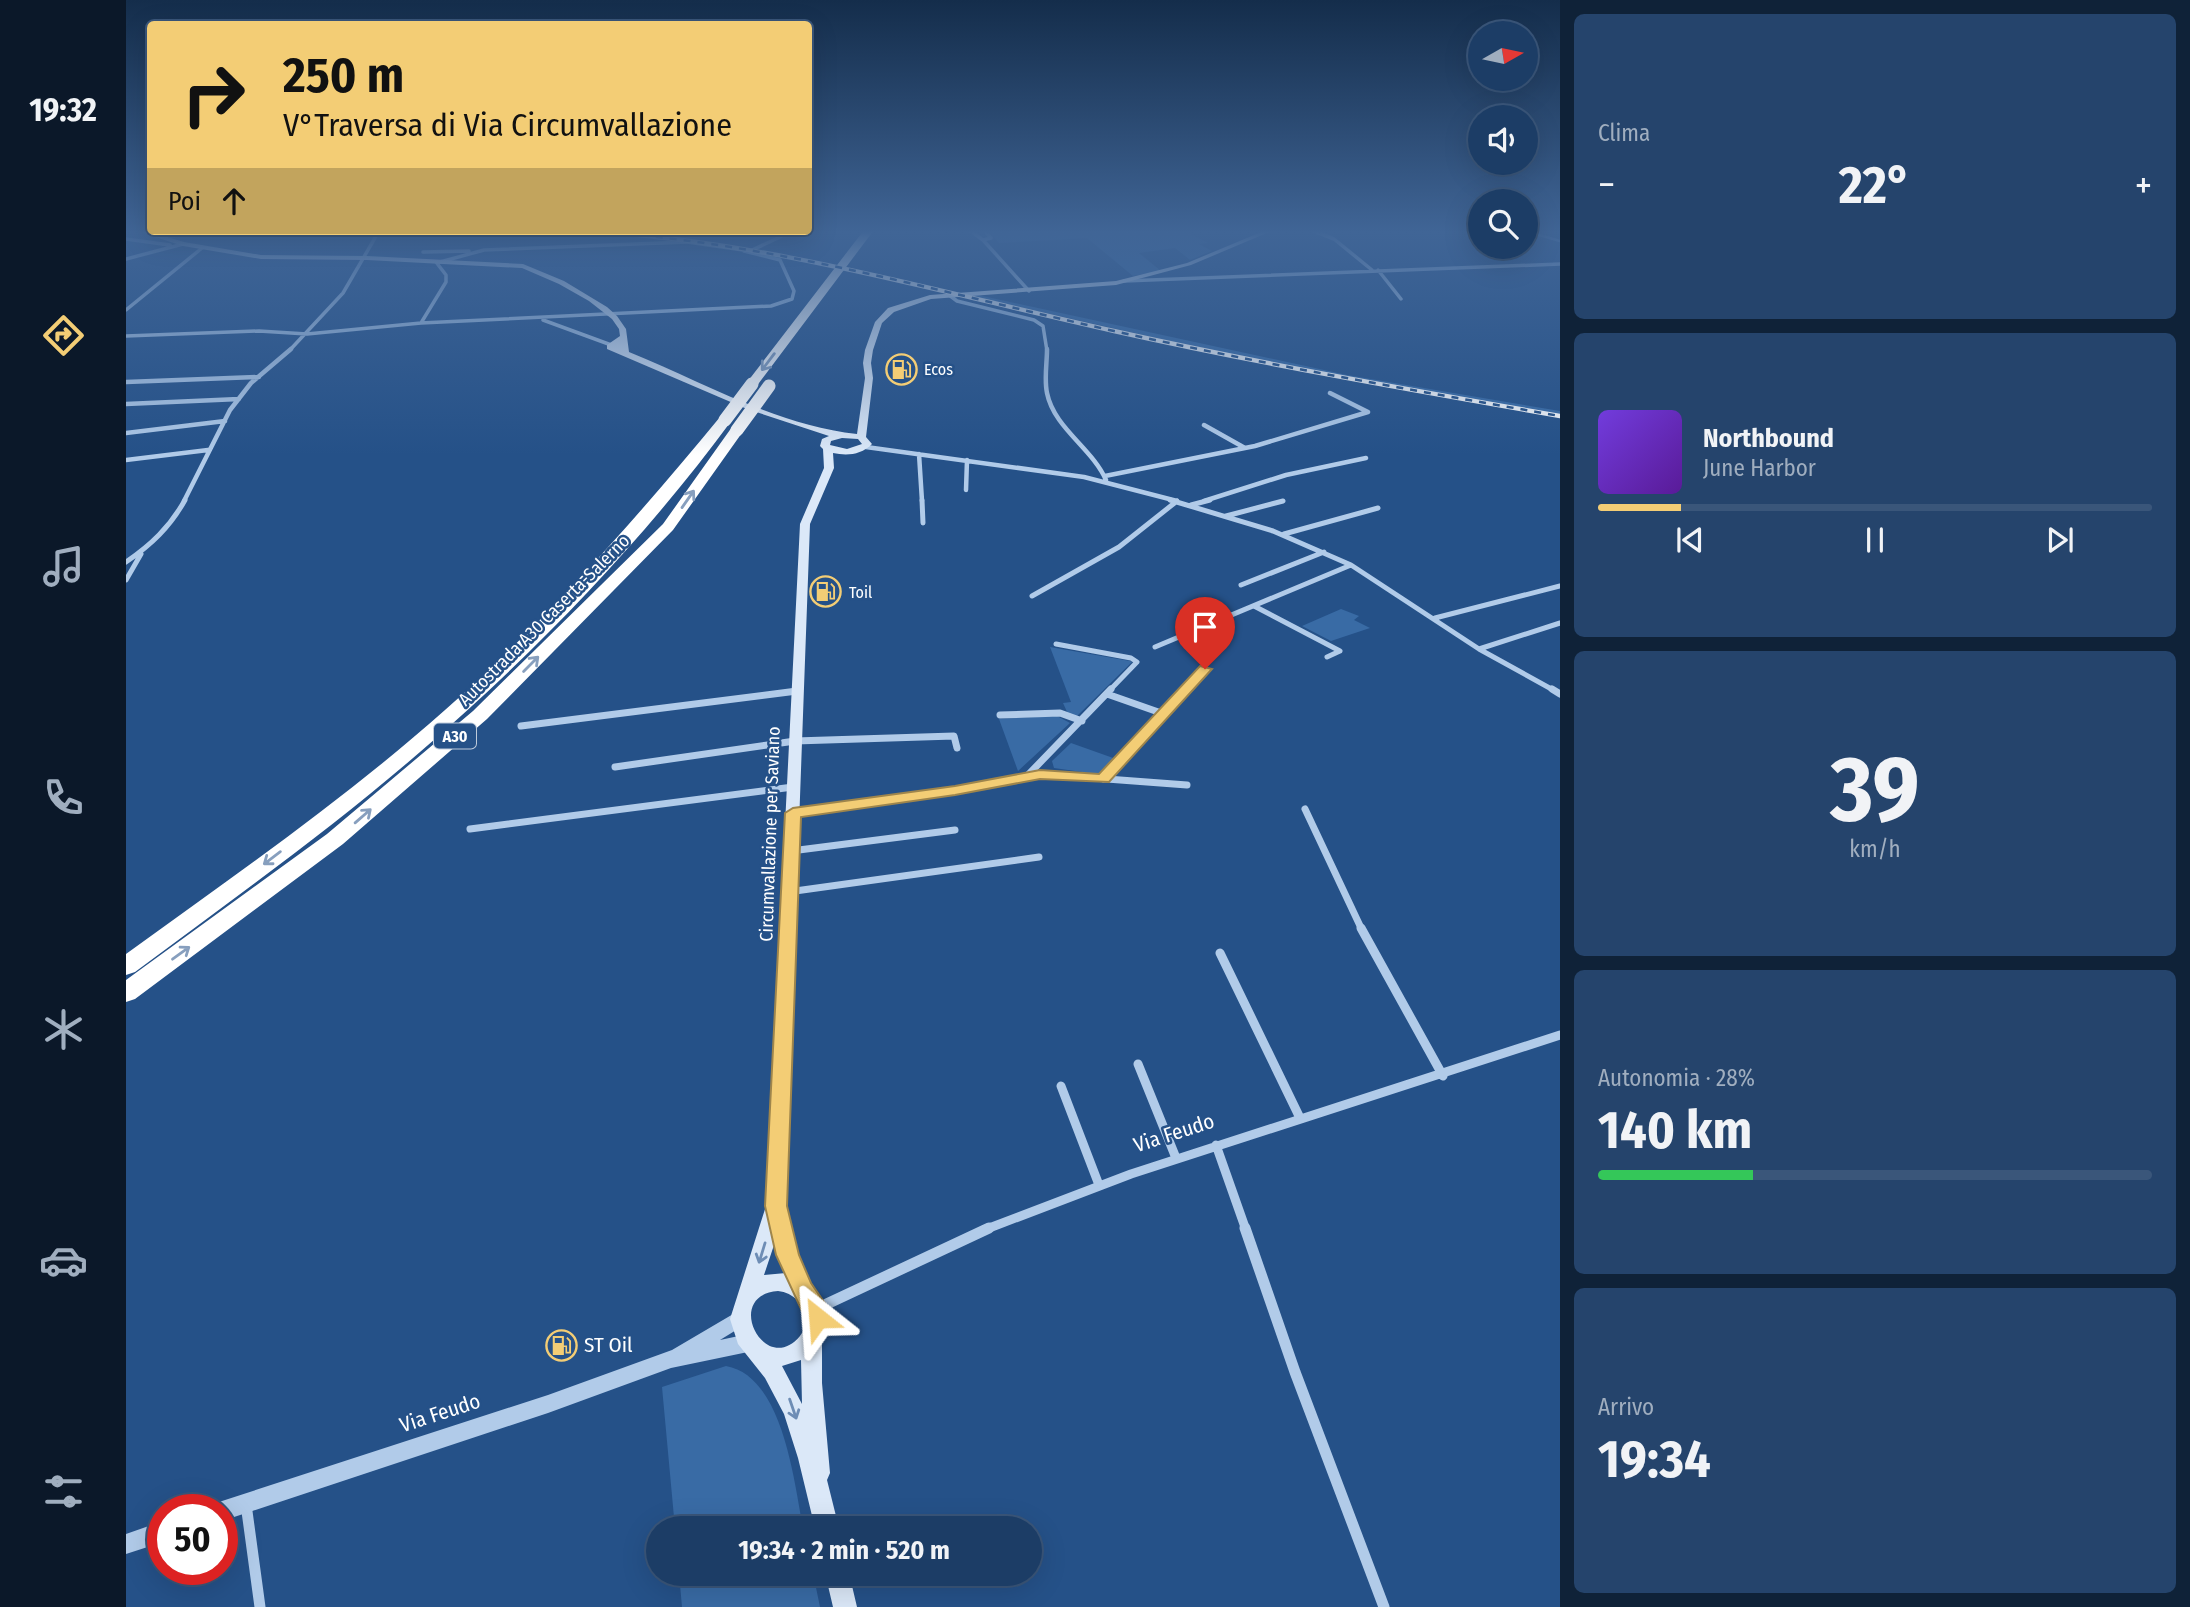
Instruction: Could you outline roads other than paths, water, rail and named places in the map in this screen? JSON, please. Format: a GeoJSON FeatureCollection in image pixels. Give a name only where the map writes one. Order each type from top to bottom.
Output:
{"type":"FeatureCollection","features":[{"type":"Feature","properties":{"kind":"highway","name":"Autostrada A30 Caserta-Salerno"},"geometry":{"type":"LineString","coordinates":[[126,993],[335,839],[480,715],[668,527],[731,425],[752,384],[812,305]]}},
{"type":"Feature","properties":{"kind":"highway"},"geometry":{"type":"LineString","coordinates":[[799,344],[828,305]]}},
{"type":"Feature","properties":{"kind":"highway","name":"Autostrada A30 Caserta-Salerno"},"geometry":{"type":"LineString","coordinates":[[126,966],[315,827],[452,715],[567,603],[773,380]]}},
{"type":"Feature","properties":{"kind":"main road"},"geometry":{"type":"LineString","coordinates":[[598,305],[613,314],[623,329],[622,343]]}},
{"type":"Feature","properties":{"kind":"main road"},"geometry":{"type":"LineString","coordinates":[[863,442],[863,416],[869,375],[876,365],[879,350],[875,341],[879,323],[891,310],[904,305]]}},
{"type":"Feature","properties":{"kind":"main road"},"geometry":{"type":"LineString","coordinates":[[610,347],[622,343]]}},
{"type":"Feature","properties":{"kind":"main road"},"geometry":{"type":"LineString","coordinates":[[610,347],[622,343],[727,397],[813,430],[863,442]]}},
{"type":"Feature","properties":{"kind":"main road"},"geometry":{"type":"LineString","coordinates":[[826,445],[863,416]]}},
{"type":"Feature","properties":{"kind":"main road"},"geometry":{"type":"LineString","coordinates":[[813,430],[826,445],[850,452],[863,442]]}},
{"type":"Feature","properties":{"kind":"main road","name":"Circumvallazione per Saviano"},"geometry":{"type":"LineString","coordinates":[[826,445],[829,468]]}},
{"type":"Feature","properties":{"kind":"main road","name":"Circumvallazione per Saviano"},"geometry":{"type":"LineString","coordinates":[[743,1309],[776,1206],[805,524],[829,468],[850,452]]}},
{"type":"Feature","properties":{"kind":"main road","name":"Circumvallazione per Saviano"},"geometry":{"type":"LineString","coordinates":[[776,1206],[788,1255],[803,1290]]}},
{"type":"Feature","properties":{"kind":"main road"},"geometry":{"type":"LineString","coordinates":[[823,1516],[793,1407],[778,1377],[753,1347],[743,1309],[755,1291],[779,1283],[803,1290],[816,1308],[816,1328],[812,1337],[813,1407],[824,1516]]}},
{"type":"Feature","properties":{"kind":"main road"},"geometry":{"type":"LineString","coordinates":[[753,1347],[770,1355],[794,1352],[812,1337]]}},
{"type":"Feature","properties":{"kind":"main road"},"geometry":{"type":"LineString","coordinates":[[840,1586],[845,1607]]}},
{"type":"Feature","properties":{"kind":"street"},"geometry":{"type":"LineString","coordinates":[[126,562],[141,554],[169,527],[208,450],[239,399],[335,305]]}},
{"type":"Feature","properties":{"kind":"street"},"geometry":{"type":"LineString","coordinates":[[421,323],[432,305]]}},
{"type":"Feature","properties":{"kind":"street"},"geometry":{"type":"LineString","coordinates":[[126,336],[259,331],[307,334],[421,323],[775,305]]}},
{"type":"Feature","properties":{"kind":"street"},"geometry":{"type":"LineString","coordinates":[[973,305],[1034,320],[1043,326],[1048,346],[1044,380],[1050,405],[1089,450],[1106,479]]}},
{"type":"Feature","properties":{"kind":"street"},"geometry":{"type":"LineString","coordinates":[[540,318],[610,347]]}},
{"type":"Feature","properties":{"kind":"street"},"geometry":{"type":"LineString","coordinates":[[595,341],[622,343]]}},
{"type":"Feature","properties":{"kind":"street"},"geometry":{"type":"LineString","coordinates":[[126,382],[260,377]]}},
{"type":"Feature","properties":{"kind":"street"},"geometry":{"type":"LineString","coordinates":[[1106,479],[1245,448],[1368,412],[1330,393]]}},
{"type":"Feature","properties":{"kind":"street"},"geometry":{"type":"LineString","coordinates":[[126,404],[239,399]]}},
{"type":"Feature","properties":{"kind":"street"},"geometry":{"type":"LineString","coordinates":[[126,433],[225,421]]}},
{"type":"Feature","properties":{"kind":"street"},"geometry":{"type":"LineString","coordinates":[[1204,425],[1245,448]]}},
{"type":"Feature","properties":{"kind":"street"},"geometry":{"type":"LineString","coordinates":[[863,442],[919,454],[1106,479],[1283,535],[1351,565],[1479,649],[1560,694]]}},
{"type":"Feature","properties":{"kind":"street"},"geometry":{"type":"LineString","coordinates":[[126,460],[208,450]]}},
{"type":"Feature","properties":{"kind":"street"},"geometry":{"type":"LineString","coordinates":[[919,454],[923,523]]}},
{"type":"Feature","properties":{"kind":"street"},"geometry":{"type":"LineString","coordinates":[[1191,505],[1275,481],[1286,475],[1366,458]]}},
{"type":"Feature","properties":{"kind":"street"},"geometry":{"type":"LineString","coordinates":[[966,490],[967,460]]}},
{"type":"Feature","properties":{"kind":"street"},"geometry":{"type":"LineString","coordinates":[[1032,596],[1119,547],[1177,501]]}},
{"type":"Feature","properties":{"kind":"street"},"geometry":{"type":"LineString","coordinates":[[1226,516],[1283,502]]}},
{"type":"Feature","properties":{"kind":"street"},"geometry":{"type":"LineString","coordinates":[[1283,535],[1378,508]]}},
{"type":"Feature","properties":{"kind":"street"},"geometry":{"type":"LineString","coordinates":[[1241,585],[1325,552]]}},
{"type":"Feature","properties":{"kind":"street"},"geometry":{"type":"LineString","coordinates":[[126,580],[141,554]]}},
{"type":"Feature","properties":{"kind":"street"},"geometry":{"type":"LineString","coordinates":[[1154,647],[1351,565]]}},
{"type":"Feature","properties":{"kind":"street"},"geometry":{"type":"LineString","coordinates":[[1435,618],[1558,588]]}},
{"type":"Feature","properties":{"kind":"street"},"geometry":{"type":"LineString","coordinates":[[1254,606],[1340,651],[1327,657]]}},
{"type":"Feature","properties":{"kind":"street"},"geometry":{"type":"LineString","coordinates":[[1479,649],[1560,623]]}},
{"type":"Feature","properties":{"kind":"street"},"geometry":{"type":"LineString","coordinates":[[1026,777],[1136,665],[1136,660],[1056,644]]}},
{"type":"Feature","properties":{"kind":"street"},"geometry":{"type":"LineString","coordinates":[[1103,779],[1205,669]]}},
{"type":"Feature","properties":{"kind":"street"},"geometry":{"type":"LineString","coordinates":[[521,726],[797,691]]}},
{"type":"Feature","properties":{"kind":"street"},"geometry":{"type":"LineString","coordinates":[[1107,694],[1164,714]]}},
{"type":"Feature","properties":{"kind":"street"},"geometry":{"type":"LineString","coordinates":[[1000,715],[1060,713],[1082,722]]}},
{"type":"Feature","properties":{"kind":"street"},"geometry":{"type":"LineString","coordinates":[[615,767],[795,741],[954,736],[957,748]]}},
{"type":"Feature","properties":{"kind":"street"},"geometry":{"type":"LineString","coordinates":[[793,813],[955,790],[1040,774],[1187,785]]}},
{"type":"Feature","properties":{"kind":"street"},"geometry":{"type":"LineString","coordinates":[[470,829],[793,787]]}},
{"type":"Feature","properties":{"kind":"street"},"geometry":{"type":"LineString","coordinates":[[1305,808],[1359,924],[1443,1076]]}},
{"type":"Feature","properties":{"kind":"street"},"geometry":{"type":"LineString","coordinates":[[790,851],[955,830]]}},
{"type":"Feature","properties":{"kind":"street"},"geometry":{"type":"LineString","coordinates":[[788,892],[1039,857]]}},
{"type":"Feature","properties":{"kind":"street"},"geometry":{"type":"LineString","coordinates":[[1220,953],[1300,1118]]}},
{"type":"Feature","properties":{"kind":"street","name":"Via Feudo"},"geometry":{"type":"LineString","coordinates":[[816,1308],[982,1230],[1099,1185],[1300,1118],[1443,1076],[1560,1035]]}},
{"type":"Feature","properties":{"kind":"street"},"geometry":{"type":"LineString","coordinates":[[1138,1064],[1176,1158]]}},
{"type":"Feature","properties":{"kind":"street"},"geometry":{"type":"LineString","coordinates":[[1061,1086],[1099,1185]]}},
{"type":"Feature","properties":{"kind":"street"},"geometry":{"type":"LineString","coordinates":[[1216,1145],[1296,1372],[1384,1607]]}},
{"type":"Feature","properties":{"kind":"street","name":"Via Feudo"},"geometry":{"type":"LineString","coordinates":[[671,1359],[743,1309]]}},
{"type":"Feature","properties":{"kind":"street","name":"Via Feudo"},"geometry":{"type":"LineString","coordinates":[[238,1506],[548,1404],[671,1359],[753,1347]]}},
{"type":"Feature","properties":{"kind":"street"},"geometry":{"type":"LineString","coordinates":[[246,1503],[260,1607]]}},
{"type":"Feature","properties":{"kind":"street"},"geometry":{"type":"LineString","coordinates":[[126,1544],[147,1537]]}},
{"type":"Feature","properties":{"kind":"railway"},"geometry":{"type":"LineString","coordinates":[[1002,305],[1225,355],[1560,416]]}},
{"type":"Feature","properties":{"kind":"place","name":"Ecos"},"geometry":{"type":"Point","coordinates":[901,369]}},
{"type":"Feature","properties":{"kind":"place","name":"Toil"},"geometry":{"type":"Point","coordinates":[826,592]}},
{"type":"Feature","properties":{"kind":"place","name":"ST Oil"},"geometry":{"type":"Point","coordinates":[561,1345]}}]}
